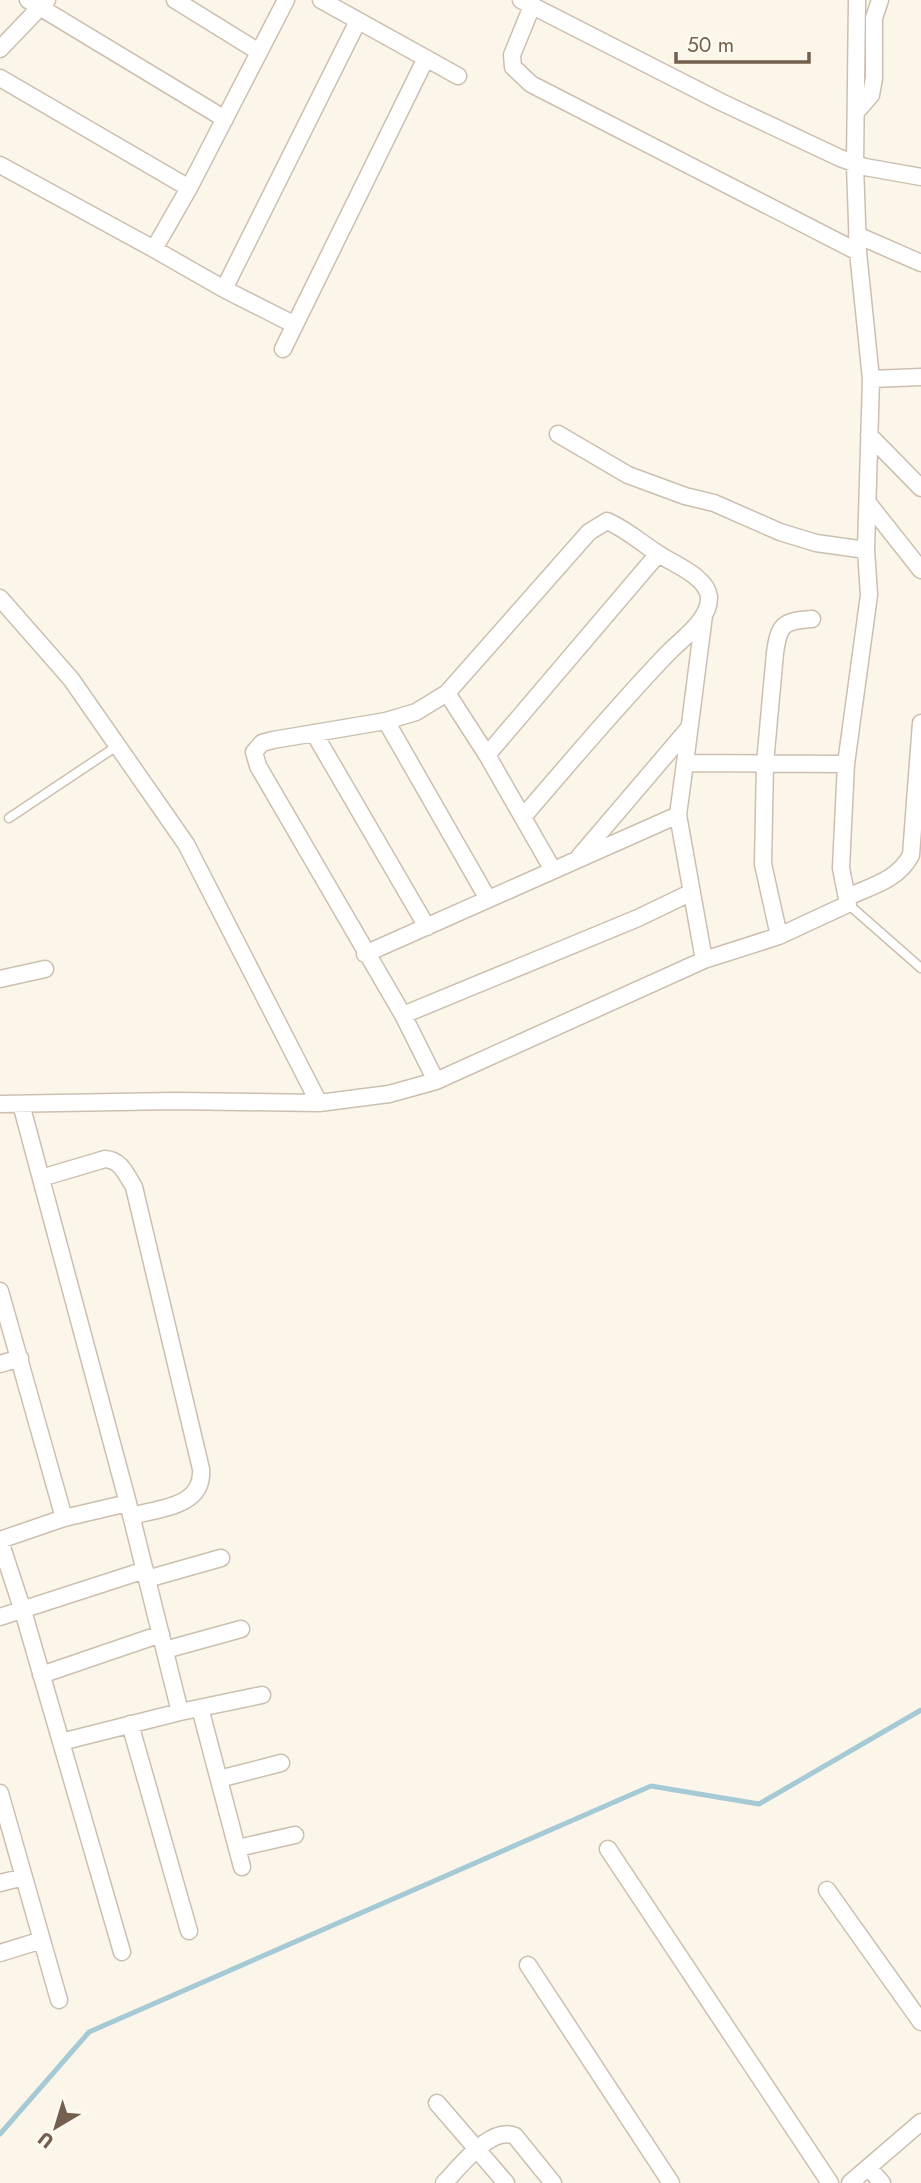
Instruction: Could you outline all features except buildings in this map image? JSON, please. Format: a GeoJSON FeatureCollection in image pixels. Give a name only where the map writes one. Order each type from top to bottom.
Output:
{"type":"FeatureCollection","features":[{"type":"Feature","properties":{"kind":"street"},"geometry":{"type":"LineString","coordinates":[[175,0],[258,52]]}},
{"type":"Feature","properties":{"kind":"street"},"geometry":{"type":"LineString","coordinates":[[154,249],[189,188],[286,0]]}},
{"type":"Feature","properties":{"kind":"street"},"geometry":{"type":"LineString","coordinates":[[321,0],[458,76]]}},
{"type":"Feature","properties":{"kind":"street"},"geometry":{"type":"LineString","coordinates":[[848,900],[841,868],[846,764],[869,595],[866,550],[871,379],[857,235],[857,0]]}},
{"type":"Feature","properties":{"kind":"street"},"geometry":{"type":"LineString","coordinates":[[857,111],[871,95],[874,78],[874,18],[880,0]]}},
{"type":"Feature","properties":{"kind":"street"},"geometry":{"type":"LineString","coordinates":[[0,49],[38,3],[225,119]]}},
{"type":"Feature","properties":{"kind":"street"},"geometry":{"type":"LineString","coordinates":[[858,252],[530,84],[513,67],[512,55],[527,3],[721,102],[855,164],[921,177]]}},
{"type":"Feature","properties":{"kind":"street"},"geometry":{"type":"LineString","coordinates":[[224,289],[358,21]]}},
{"type":"Feature","properties":{"kind":"street"},"geometry":{"type":"LineString","coordinates":[[283,349],[426,58]]}},
{"type":"Feature","properties":{"kind":"street"},"geometry":{"type":"LineString","coordinates":[[0,78],[189,188]]}},
{"type":"Feature","properties":{"kind":"street"},"geometry":{"type":"LineString","coordinates":[[0,164],[224,289],[295,325]]}},
{"type":"Feature","properties":{"kind":"street"},"geometry":{"type":"LineString","coordinates":[[857,235],[921,264]]}},
{"type":"Feature","properties":{"kind":"street"},"geometry":{"type":"LineString","coordinates":[[871,379],[921,377]]}},
{"type":"Feature","properties":{"kind":"street"},"geometry":{"type":"LineString","coordinates":[[558,434],[628,475],[685,496],[714,503],[779,532],[816,543],[866,550]]}},
{"type":"Feature","properties":{"kind":"street"},"geometry":{"type":"LineString","coordinates":[[870,435],[921,488]]}},
{"type":"Feature","properties":{"kind":"street"},"geometry":{"type":"LineString","coordinates":[[868,503],[921,570]]}},
{"type":"Feature","properties":{"kind":"street"},"geometry":{"type":"LineString","coordinates":[[436,1081],[403,1015],[365,954],[258,766],[254,752],[262,743],[416,712],[447,692],[589,532],[607,522],[620,526],[657,554],[690,572],[704,586],[709,597],[704,615],[678,815],[704,960]]}},
{"type":"Feature","properties":{"kind":"street"},"geometry":{"type":"LineString","coordinates":[[488,755],[657,554]]}},
{"type":"Feature","properties":{"kind":"street"},"geometry":{"type":"LineString","coordinates":[[0,598],[71,679],[186,844],[319,1103]]}},
{"type":"Feature","properties":{"kind":"street"},"geometry":{"type":"LineString","coordinates":[[523,817],[628,694],[704,615]]}},
{"type":"Feature","properties":{"kind":"street"},"geometry":{"type":"LineString","coordinates":[[779,936],[763,864],[765,763],[777,639],[790,621],[812,619]]}},
{"type":"Feature","properties":{"kind":"street"},"geometry":{"type":"LineString","coordinates":[[447,692],[488,755],[553,870]]}},
{"type":"Feature","properties":{"kind":"street"},"geometry":{"type":"LineString","coordinates":[[386,720],[488,899]]}},
{"type":"Feature","properties":{"kind":"street"},"geometry":{"type":"LineString","coordinates":[[0,1104],[175,1101],[319,1103],[389,1094],[436,1081],[704,960],[779,936],[892,877],[905,867],[911,855],[916,831],[921,723]]}},
{"type":"Feature","properties":{"kind":"street"},"geometry":{"type":"LineString","coordinates":[[577,860],[689,728]]}},
{"type":"Feature","properties":{"kind":"street"},"geometry":{"type":"LineString","coordinates":[[314,733],[427,926]]}},
{"type":"Feature","properties":{"kind":"street"},"geometry":{"type":"LineString","coordinates":[[685,763],[846,764]]}},
{"type":"Feature","properties":{"kind":"street"},"geometry":{"type":"LineString","coordinates":[[365,954],[678,815]]}},
{"type":"Feature","properties":{"kind":"street"},"geometry":{"type":"LineString","coordinates":[[403,1015],[638,918],[692,892]]}},
{"type":"Feature","properties":{"kind":"street"},"geometry":{"type":"LineString","coordinates":[[0,979],[45,969]]}},
{"type":"Feature","properties":{"kind":"street"},"geometry":{"type":"LineString","coordinates":[[21,1104],[130,1509],[180,1712]]}},
{"type":"Feature","properties":{"kind":"street"},"geometry":{"type":"LineString","coordinates":[[41,1178],[105,1159],[121,1165],[134,1187],[201,1469],[202,1480],[197,1491],[186,1501],[64,1518],[0,1540],[122,1952]]}},
{"type":"Feature","properties":{"kind":"street"},"geometry":{"type":"LineString","coordinates":[[0,1291],[64,1518]]}},
{"type":"Feature","properties":{"kind":"street"},"geometry":{"type":"LineString","coordinates":[[0,1364],[20,1358]]}},
{"type":"Feature","properties":{"kind":"street"},"geometry":{"type":"LineString","coordinates":[[0,1617],[146,1574],[221,1558]]}},
{"type":"Feature","properties":{"kind":"street"},"geometry":{"type":"LineString","coordinates":[[41,1675],[163,1642],[241,1629]]}},
{"type":"Feature","properties":{"kind":"street"},"geometry":{"type":"LineString","coordinates":[[61,1742],[180,1712],[262,1695]]}},
{"type":"Feature","properties":{"kind":"street"},"geometry":{"type":"LineString","coordinates":[[200,1708],[242,1867]]}},
{"type":"Feature","properties":{"kind":"street"},"geometry":{"type":"LineString","coordinates":[[130,1724],[189,1931]]}},
{"type":"Feature","properties":{"kind":"street"},"geometry":{"type":"LineString","coordinates":[[219,1780],[281,1763]]}},
{"type":"Feature","properties":{"kind":"street"},"geometry":{"type":"LineString","coordinates":[[2,1804],[60,2000]]}},
{"type":"Feature","properties":{"kind":"street"},"geometry":{"type":"LineString","coordinates":[[238,1848],[295,1835]]}},
{"type":"Feature","properties":{"kind":"street"},"geometry":{"type":"LineString","coordinates":[[608,1849],[830,2183]]}},
{"type":"Feature","properties":{"kind":"street"},"geometry":{"type":"LineString","coordinates":[[0,1883],[24,1877]]}},
{"type":"Feature","properties":{"kind":"street"},"geometry":{"type":"LineString","coordinates":[[827,1890],[921,2022]]}},
{"type":"Feature","properties":{"kind":"street"},"geometry":{"type":"LineString","coordinates":[[0,1953],[42,1940]]}},
{"type":"Feature","properties":{"kind":"street"},"geometry":{"type":"LineString","coordinates":[[528,1965],[671,2183]]}},
{"type":"Feature","properties":{"kind":"street"},"geometry":{"type":"LineString","coordinates":[[438,2103],[506,2183]]}},
{"type":"Feature","properties":{"kind":"street"},"geometry":{"type":"LineString","coordinates":[[850,2183],[921,2122]]}},
{"type":"Feature","properties":{"kind":"street"},"geometry":{"type":"LineString","coordinates":[[444,2183],[492,2137],[508,2133],[515,2136],[553,2183]]}},
{"type":"Feature","properties":{"kind":"street"},"geometry":{"type":"LineString","coordinates":[[869,2168],[882,2183]]}},
{"type":"Feature","properties":{"kind":"lane"},"geometry":{"type":"LineString","coordinates":[[9,818],[117,746]]}},
{"type":"Feature","properties":{"kind":"lane"},"geometry":{"type":"LineString","coordinates":[[848,900],[921,968]]}},
{"type":"Feature","properties":{"kind":"waterway"},"geometry":{"type":"LineString","coordinates":[[0,2134],[89,2032],[651,1786],[759,1804],[921,1710]]}}]}
